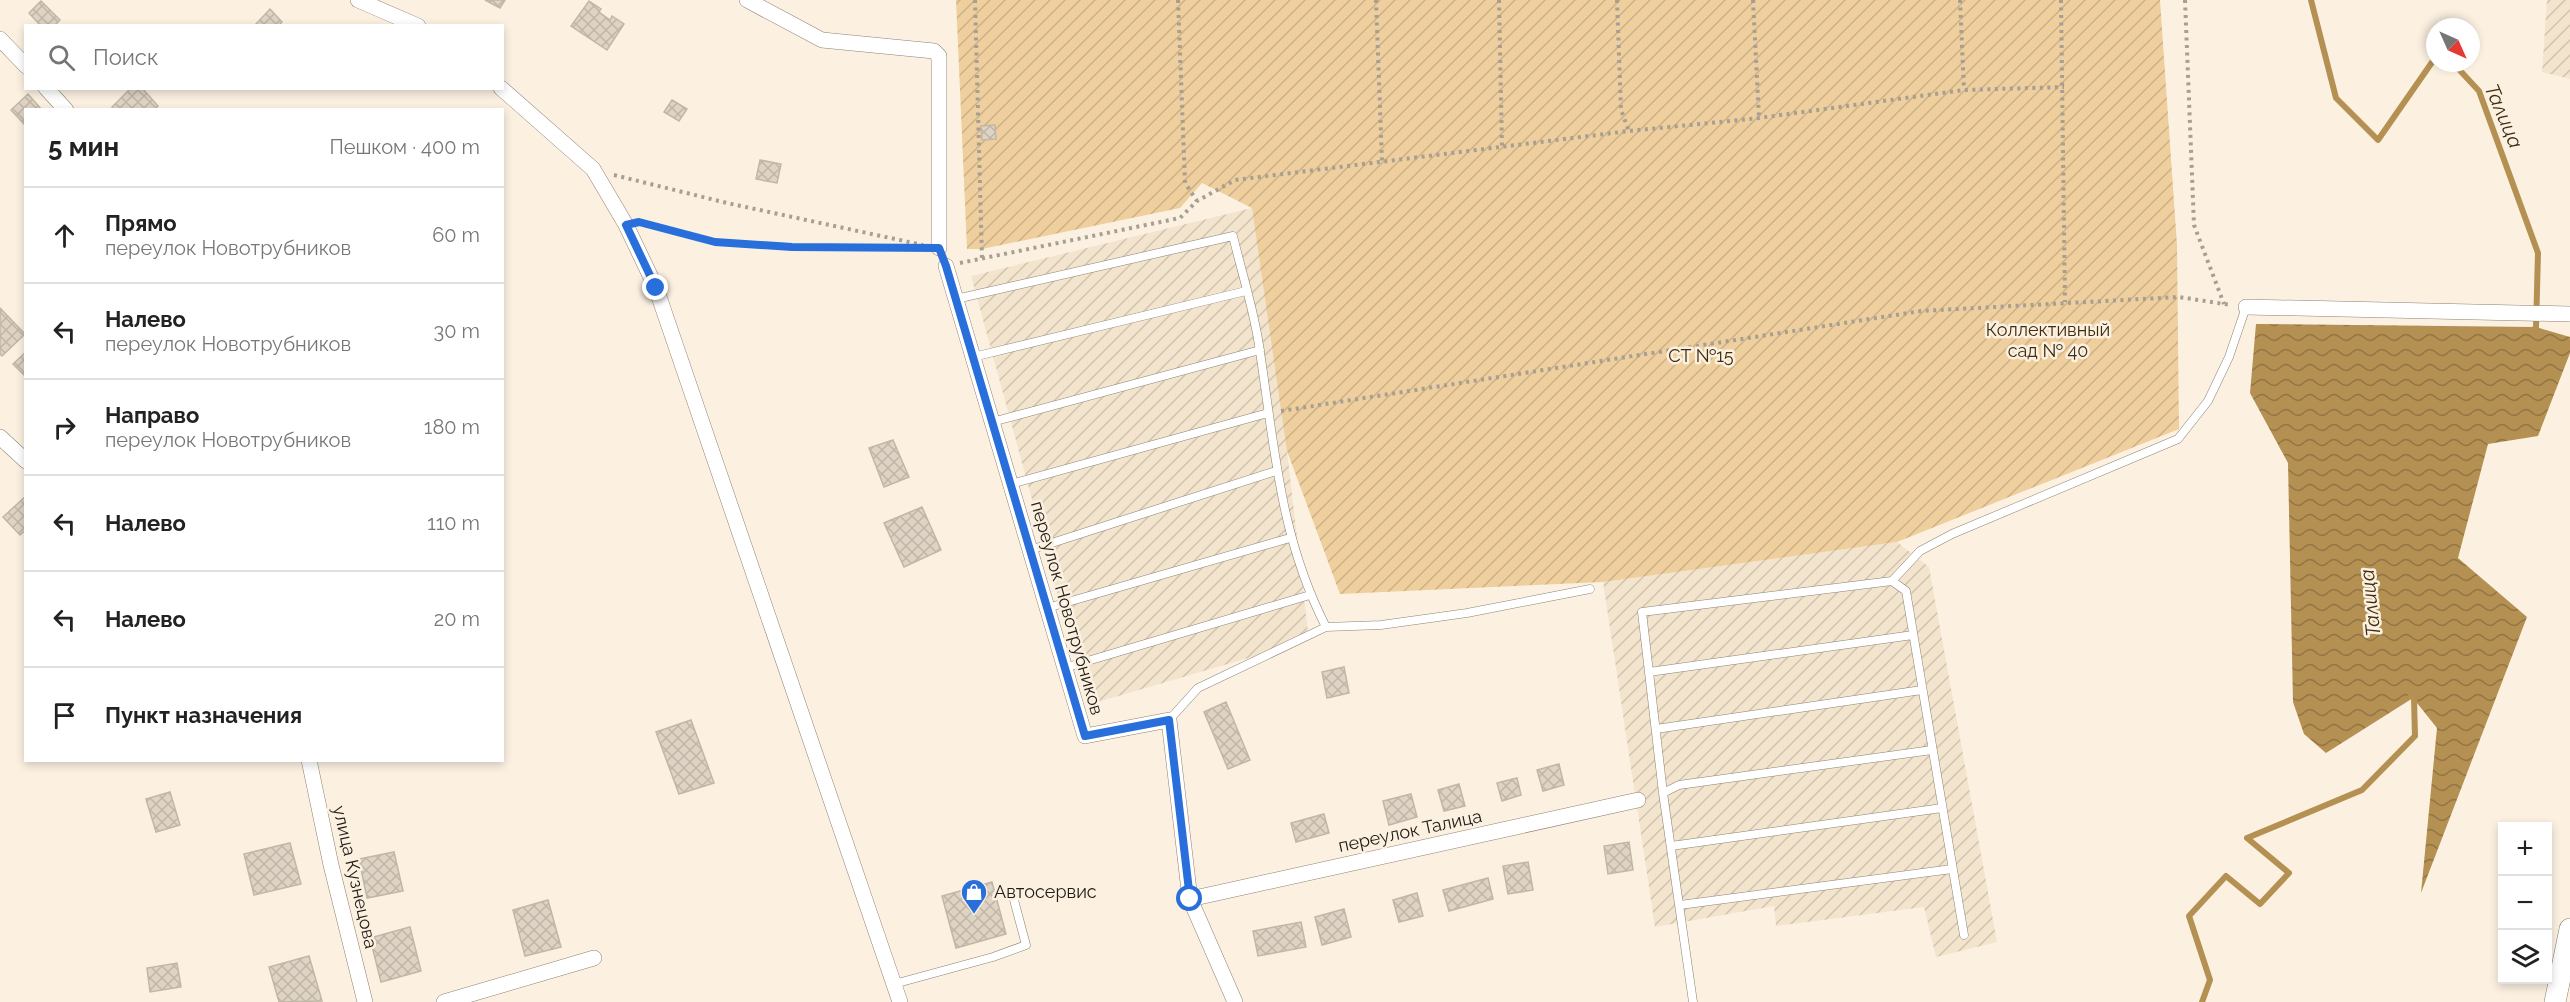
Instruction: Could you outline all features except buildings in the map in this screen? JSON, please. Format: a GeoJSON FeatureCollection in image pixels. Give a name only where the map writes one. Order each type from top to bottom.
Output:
{"type":"FeatureCollection","features":[{"type":"Feature","properties":{"kind":"main road"},"geometry":{"type":"LineString","coordinates":[[2555,1002],[2570,929]]}},
{"type":"Feature","properties":{"kind":"street"},"geometry":{"type":"LineString","coordinates":[[358,0],[413,24]]}},
{"type":"Feature","properties":{"kind":"street"},"geometry":{"type":"LineString","coordinates":[[747,0],[822,40],[934,51],[939,56],[939,248]]}},
{"type":"Feature","properties":{"kind":"street"},"geometry":{"type":"LineString","coordinates":[[0,39],[24,64]]}},
{"type":"Feature","properties":{"kind":"street"},"geometry":{"type":"LineString","coordinates":[[48,90],[64,108]]}},
{"type":"Feature","properties":{"kind":"street"},"geometry":{"type":"LineString","coordinates":[[503,90],[593,170],[626,225],[656,288],[900,1002]]}},
{"type":"Feature","properties":{"kind":"street","name":"переулок Новотрубников"},"geometry":{"type":"LineString","coordinates":[[946,266],[1085,736],[1169,720]]}},
{"type":"Feature","properties":{"kind":"street"},"geometry":{"type":"LineString","coordinates":[[2246,307],[2570,314]]}},
{"type":"Feature","properties":{"kind":"street"},"geometry":{"type":"LineString","coordinates":[[0,437],[24,459]]}},
{"type":"Feature","properties":{"kind":"street"},"geometry":{"type":"LineString","coordinates":[[1169,720],[1190,899],[1235,1002]]}},
{"type":"Feature","properties":{"kind":"street","name":"улица Кузнецова"},"geometry":{"type":"LineString","coordinates":[[309,762],[331,865],[365,1002]]}},
{"type":"Feature","properties":{"kind":"street","name":"переулок Талица"},"geometry":{"type":"LineString","coordinates":[[1190,899],[1638,800]]}},
{"type":"Feature","properties":{"kind":"street"},"geometry":{"type":"LineString","coordinates":[[444,1002],[594,957]]}},
{"type":"Feature","properties":{"kind":"lane"},"geometry":{"type":"LineString","coordinates":[[956,299],[1233,236],[1260,350],[1276,471],[1290,538],[1310,595],[1326,627]]}},
{"type":"Feature","properties":{"kind":"lane"},"geometry":{"type":"LineString","coordinates":[[973,357],[1246,291]]}},
{"type":"Feature","properties":{"kind":"lane"},"geometry":{"type":"LineString","coordinates":[[1693,1002],[1663,793],[1642,612],[1892,581],[1920,551],[1952,534],[2178,439],[2208,401],[2229,357],[2246,307]]}},
{"type":"Feature","properties":{"kind":"lane"},"geometry":{"type":"LineString","coordinates":[[992,422],[1260,350]]}},
{"type":"Feature","properties":{"kind":"lane"},"geometry":{"type":"LineString","coordinates":[[1011,484],[1268,413]]}},
{"type":"Feature","properties":{"kind":"lane"},"geometry":{"type":"LineString","coordinates":[[1030,550],[1276,471]]}},
{"type":"Feature","properties":{"kind":"lane"},"geometry":{"type":"LineString","coordinates":[[1047,608],[1290,538]]}},
{"type":"Feature","properties":{"kind":"lane"},"geometry":{"type":"LineString","coordinates":[[1892,581],[1906,591],[1964,935]]}},
{"type":"Feature","properties":{"kind":"lane"},"geometry":{"type":"LineString","coordinates":[[1169,720],[1198,688],[1326,627],[1381,625],[1467,613],[1590,590]]}},
{"type":"Feature","properties":{"kind":"lane"},"geometry":{"type":"LineString","coordinates":[[1064,668],[1310,595]]}},
{"type":"Feature","properties":{"kind":"lane"},"geometry":{"type":"LineString","coordinates":[[1649,672],[1913,635]]}},
{"type":"Feature","properties":{"kind":"lane"},"geometry":{"type":"LineString","coordinates":[[1656,729],[1922,690]]}},
{"type":"Feature","properties":{"kind":"lane"},"geometry":{"type":"LineString","coordinates":[[1663,793],[1679,784],[1932,750]]}},
{"type":"Feature","properties":{"kind":"lane"},"geometry":{"type":"LineString","coordinates":[[1671,846],[1942,808]]}},
{"type":"Feature","properties":{"kind":"lane"},"geometry":{"type":"LineString","coordinates":[[1680,905],[1952,869]]}},
{"type":"Feature","properties":{"kind":"lane"},"geometry":{"type":"LineString","coordinates":[[894,984],[993,957],[1026,945],[1014,900]]}},
{"type":"Feature","properties":{"kind":"path"},"geometry":{"type":"LineString","coordinates":[[975,0],[982,260]]}},
{"type":"Feature","properties":{"kind":"path"},"geometry":{"type":"LineString","coordinates":[[1178,0],[1185,183],[1197,201]]}},
{"type":"Feature","properties":{"kind":"path"},"geometry":{"type":"LineString","coordinates":[[1376,0],[1382,162]]}},
{"type":"Feature","properties":{"kind":"path"},"geometry":{"type":"LineString","coordinates":[[1499,0],[1502,147]]}},
{"type":"Feature","properties":{"kind":"path"},"geometry":{"type":"LineString","coordinates":[[1617,0],[1621,110],[1629,131]]}},
{"type":"Feature","properties":{"kind":"path"},"geometry":{"type":"LineString","coordinates":[[1754,0],[1759,118]]}},
{"type":"Feature","properties":{"kind":"path"},"geometry":{"type":"LineString","coordinates":[[1960,0],[1964,90]]}},
{"type":"Feature","properties":{"kind":"path"},"geometry":{"type":"LineString","coordinates":[[2061,0],[2064,87],[2065,302]]}},
{"type":"Feature","properties":{"kind":"path"},"geometry":{"type":"LineString","coordinates":[[2185,0],[2194,225],[2224,304]]}},
{"type":"Feature","properties":{"kind":"path"},"geometry":{"type":"LineString","coordinates":[[946,266],[1180,218],[1197,201],[1235,180],[1629,131],[1759,118],[1964,90],[2064,87]]}},
{"type":"Feature","properties":{"kind":"path"},"geometry":{"type":"LineString","coordinates":[[593,170],[727,203],[939,248]]}},
{"type":"Feature","properties":{"kind":"path"},"geometry":{"type":"LineString","coordinates":[[626,225],[639,222],[726,243],[792,247],[939,248]]}},
{"type":"Feature","properties":{"kind":"path"},"geometry":{"type":"LineString","coordinates":[[1268,413],[1921,311],[2179,297],[2246,307]]}},
{"type":"Feature","properties":{"kind":"shaded area"},"geometry":{"type":"Polygon","coordinates":[[[2547,0],[2570,0],[2570,79],[2542,72],[2547,0]]]}},
{"type":"Feature","properties":{"kind":"shaded area"},"geometry":{"type":"Polygon","coordinates":[[[1252,208],[1281,400],[1309,640],[1088,705],[971,276],[1252,208]]]}},
{"type":"Feature","properties":{"kind":"shaded area"},"geometry":{"type":"Polygon","coordinates":[[[1897,542],[1929,567],[1997,942],[1936,957],[1924,907],[1776,926],[1774,906],[1655,927],[1603,582],[1897,542]]]}},
{"type":"Feature","properties":{"kind":"green space"},"geometry":{"type":"Polygon","coordinates":[[[956,0],[2160,0],[2177,245],[2179,429],[1897,542],[1603,582],[1340,594],[1287,451],[1252,208],[1202,183],[1180,208],[982,249],[967,249],[956,0]]]}},
{"type":"Feature","properties":{"kind":"water"},"geometry":{"type":"Polygon","coordinates":[[[2256,324],[2536,327],[2570,337],[2570,353],[2538,436],[2488,444],[2458,558],[2527,617],[2421,893],[2437,728],[2413,698],[2326,753],[2304,734],[2293,702],[2288,463],[2250,393],[2256,324]]]}},
{"type":"Feature","properties":{"kind":"waterway","name":"Талица"},"geometry":{"type":"LineString","coordinates":[[2311,0],[2336,98],[2378,140],[2426,71]]}},
{"type":"Feature","properties":{"kind":"waterway","name":"Талица"},"geometry":{"type":"LineString","coordinates":[[2461,72],[2479,91],[2538,253],[2536,327],[2532,332]]}},
{"type":"Feature","properties":{"kind":"waterway","name":"Талица"},"geometry":{"type":"LineString","coordinates":[[2202,1002],[2210,980],[2189,916],[2226,876],[2260,904],[2289,873],[2247,838],[2362,790],[2415,736],[2414,698],[2410,693]]}},
{"type":"Feature","properties":{"kind":"place","name":"Автосервис"},"geometry":{"type":"Point","coordinates":[974,915]}},
{"type":"Feature","properties":{"kind":"route"},"geometry":{"type":"LineString","coordinates":[[656,288],[626,225],[639,222],[715,242],[792,247],[939,248],[1085,736],[1169,720],[1190,899]]}},
{"type":"Feature","properties":{"kind":"park label","name":"Коллективный сад № 40"},"geometry":{"type":"Point","coordinates":[2048,340]}},
{"type":"Feature","properties":{"kind":"park label","name":"СТ №15"},"geometry":{"type":"Point","coordinates":[1701,356]}}]}
